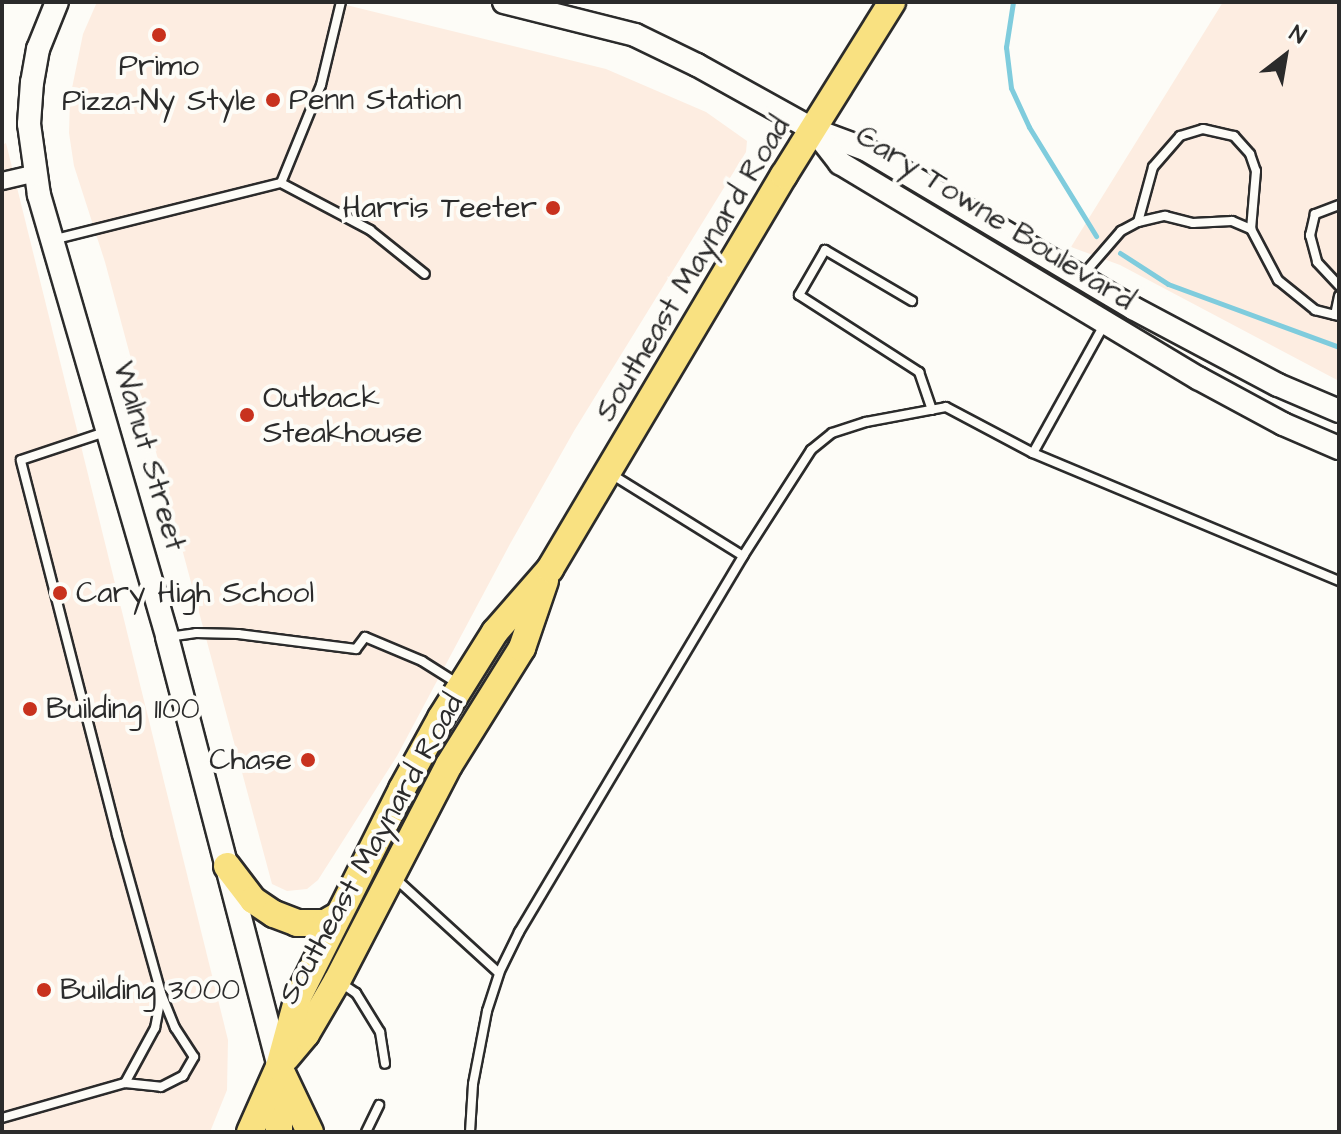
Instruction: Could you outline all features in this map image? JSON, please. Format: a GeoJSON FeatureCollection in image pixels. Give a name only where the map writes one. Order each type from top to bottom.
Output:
{"type":"FeatureCollection","features":[{"type":"Feature","properties":{"kind":"main road","name":"Walnut Street"},"geometry":{"type":"LineString","coordinates":[[57,2],[38,49],[32,82],[29,124],[36,173],[52,240],[167,637],[279,1067],[310,1132]]}},
{"type":"Feature","properties":{"kind":"main road"},"geometry":{"type":"LineString","coordinates":[[504,2],[635,35],[749,91],[814,130]]}},
{"type":"Feature","properties":{"kind":"main road","name":"Southeast Maynard Road"},"geometry":{"type":"LineString","coordinates":[[250,1132],[279,1067],[298,997],[402,789],[495,632],[550,569],[892,2]]}},
{"type":"Feature","properties":{"kind":"main road","name":"Cary Towne Boulevard"},"geometry":{"type":"LineString","coordinates":[[814,130],[865,149],[1081,277],[1265,378],[1339,411]]}},
{"type":"Feature","properties":{"kind":"main road","name":"Cary Towne Boulevard"},"geometry":{"type":"LineString","coordinates":[[814,130],[840,163],[1271,417],[1339,448]]}},
{"type":"Feature","properties":{"kind":"main road","name":"Southeast Maynard Road"},"geometry":{"type":"LineString","coordinates":[[279,1067],[306,1034],[337,981],[390,873],[449,765],[522,648],[550,569]]}},
{"type":"Feature","properties":{"kind":"main road"},"geometry":{"type":"LineString","coordinates":[[227,866],[253,900],[274,914],[297,923],[325,923],[337,916]]}},
{"type":"Feature","properties":{"kind":"main road","name":"Walnut Street"},"geometry":{"type":"LineString","coordinates":[[279,1067],[279,1132]]}},
{"type":"Feature","properties":{"kind":"street"},"geometry":{"type":"LineString","coordinates":[[2,181],[36,173]]}},
{"type":"Feature","properties":{"kind":"lane"},"geometry":{"type":"LineString","coordinates":[[281,183],[321,85],[341,2]]}},
{"type":"Feature","properties":{"kind":"lane"},"geometry":{"type":"LineString","coordinates":[[1138,222],[1153,167],[1180,136],[1203,129],[1234,136],[1250,154],[1256,171],[1251,229],[1278,280],[1315,310],[1337,315],[1339,296]]}},
{"type":"Feature","properties":{"kind":"lane"},"geometry":{"type":"LineString","coordinates":[[52,240],[281,183],[370,230],[425,274]]}},
{"type":"Feature","properties":{"kind":"lane"},"geometry":{"type":"LineString","coordinates":[[1339,205],[1315,214],[1310,235],[1317,262],[1339,286]]}},
{"type":"Feature","properties":{"kind":"lane"},"geometry":{"type":"LineString","coordinates":[[1081,277],[1121,231],[1138,222],[1165,216],[1193,223],[1232,221],[1251,229]]}},
{"type":"Feature","properties":{"kind":"lane"},"geometry":{"type":"LineString","coordinates":[[912,301],[825,250],[799,295],[919,372],[926,384],[932,410]]}},
{"type":"Feature","properties":{"kind":"lane"},"geometry":{"type":"LineString","coordinates":[[1033,453],[1106,322]]}},
{"type":"Feature","properties":{"kind":"lane"},"geometry":{"type":"LineString","coordinates":[[470,1132],[473,1084],[487,1011],[499,973],[519,932],[743,556],[811,450],[832,433],[866,422],[946,407],[1033,453],[1339,581]]}},
{"type":"Feature","properties":{"kind":"lane"},"geometry":{"type":"LineString","coordinates":[[2,1118],[125,1083],[161,1087],[183,1076],[194,1057],[175,1028],[161,993],[117,835],[21,460],[108,431]]}},
{"type":"Feature","properties":{"kind":"lane"},"geometry":{"type":"LineString","coordinates":[[608,472],[743,556]]}},
{"type":"Feature","properties":{"kind":"lane"},"geometry":{"type":"LineString","coordinates":[[167,637],[196,633],[238,634],[356,649],[365,637],[422,661],[462,686]]}},
{"type":"Feature","properties":{"kind":"lane"},"geometry":{"type":"LineString","coordinates":[[390,873],[499,973]]}},
{"type":"Feature","properties":{"kind":"lane"},"geometry":{"type":"LineString","coordinates":[[337,981],[356,993],[380,1032],[385,1064]]}},
{"type":"Feature","properties":{"kind":"lane"},"geometry":{"type":"LineString","coordinates":[[125,1083],[161,1013],[161,993]]}},
{"type":"Feature","properties":{"kind":"lane"},"geometry":{"type":"LineString","coordinates":[[366,1132],[379,1105]]}},
{"type":"Feature","properties":{"kind":"shaded area"},"geometry":{"type":"Polygon","coordinates":[[[97,2],[334,2],[606,69],[706,112],[747,141],[746,152],[574,431],[397,756],[318,880],[307,889],[287,891],[272,884],[105,262],[74,166],[69,133],[70,98],[83,34],[97,2]]]}},
{"type":"Feature","properties":{"kind":"shaded area"},"geometry":{"type":"Polygon","coordinates":[[[1223,2],[1339,2],[1339,381],[1120,265],[1071,247],[1223,2]]]}},
{"type":"Feature","properties":{"kind":"shaded area","name":"Cary High School"},"geometry":{"type":"Polygon","coordinates":[[[6,143],[228,1040],[227,1090],[210,1132],[2,1132],[2,145],[6,143]]]}},
{"type":"Feature","properties":{"kind":"waterway"},"geometry":{"type":"LineString","coordinates":[[1013,2],[1006,47],[1011,88],[1029,127],[1096,236]]}},
{"type":"Feature","properties":{"kind":"waterway"},"geometry":{"type":"LineString","coordinates":[[1120,253],[1168,284],[1339,347]]}},
{"type":"Feature","properties":{"kind":"place","name":"Primo Pizza-Ny Style"},"geometry":{"type":"Point","coordinates":[159,35]}},
{"type":"Feature","properties":{"kind":"place","name":"Penn Station"},"geometry":{"type":"Point","coordinates":[273,100]}},
{"type":"Feature","properties":{"kind":"place","name":"Harris Teeter"},"geometry":{"type":"Point","coordinates":[553,208]}},
{"type":"Feature","properties":{"kind":"place","name":"Outback Steakhouse"},"geometry":{"type":"Point","coordinates":[247,415]}},
{"type":"Feature","properties":{"kind":"place","name":"Cary High School"},"geometry":{"type":"Point","coordinates":[60,593]}},
{"type":"Feature","properties":{"kind":"place","name":"Building 1100"},"geometry":{"type":"Point","coordinates":[30,709]}},
{"type":"Feature","properties":{"kind":"place","name":"Chase"},"geometry":{"type":"Point","coordinates":[308,760]}},
{"type":"Feature","properties":{"kind":"place","name":"Building 3000"},"geometry":{"type":"Point","coordinates":[44,990]}}]}
